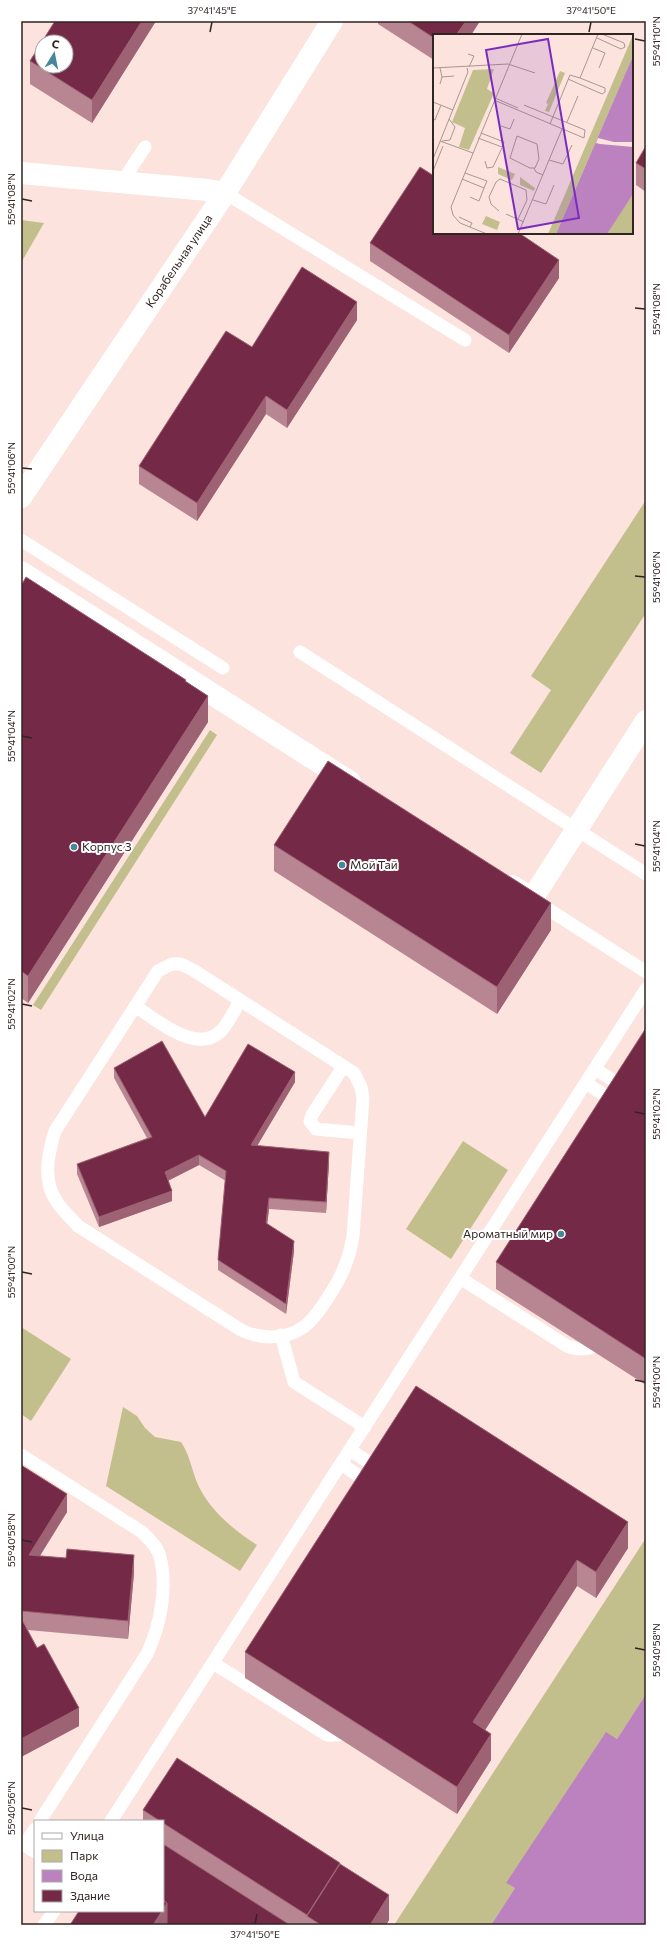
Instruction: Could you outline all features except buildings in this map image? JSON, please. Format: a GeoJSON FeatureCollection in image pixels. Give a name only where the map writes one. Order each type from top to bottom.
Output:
{"type":"FeatureCollection","features":[{"type":"Feature","properties":{"kind":"street","name":"Корабельная улица"},"geometry":{"type":"LineString","coordinates":[[21,497],[225,194],[332,21]]}},
{"type":"Feature","properties":{"kind":"street"},"geometry":{"type":"LineString","coordinates":[[21,174],[208,190],[225,194]]}},
{"type":"Feature","properties":{"kind":"street"},"geometry":{"type":"LineString","coordinates":[[21,572],[213,702],[367,793]]}},
{"type":"Feature","properties":{"kind":"street"},"geometry":{"type":"LineString","coordinates":[[492,873],[532,899],[646,721]]}},
{"type":"Feature","properties":{"kind":"lane"},"geometry":{"type":"LineString","coordinates":[[122,182],[145,147]]}},
{"type":"Feature","properties":{"kind":"lane"},"geometry":{"type":"LineString","coordinates":[[225,194],[466,340]]}},
{"type":"Feature","properties":{"kind":"lane"},"geometry":{"type":"LineString","coordinates":[[21,540],[223,668]]}},
{"type":"Feature","properties":{"kind":"lane"},"geometry":{"type":"LineString","coordinates":[[300,652],[646,874]]}},
{"type":"Feature","properties":{"kind":"lane"},"geometry":{"type":"LineString","coordinates":[[532,899],[646,972]]}},
{"type":"Feature","properties":{"kind":"lane"},"geometry":{"type":"LineString","coordinates":[[172,964],[181,964],[193,970],[354,1073],[361,1087],[362,1098],[353,1236],[346,1264],[314,1317],[308,1324],[295,1332],[271,1337],[260,1337],[241,1330],[78,1226],[57,1202],[49,1182],[48,1156],[55,1131],[135,1006],[158,971],[172,964]]}},
{"type":"Feature","properties":{"kind":"lane"},"geometry":{"type":"LineString","coordinates":[[112,1820],[646,989]]}},
{"type":"Feature","properties":{"kind":"lane"},"geometry":{"type":"LineString","coordinates":[[135,1006],[181,1035],[194,1040],[207,1039],[220,1032],[240,1001]]}},
{"type":"Feature","properties":{"kind":"lane"},"geometry":{"type":"LineString","coordinates":[[343,1067],[312,1115],[310,1121],[316,1130],[360,1133]]}},
{"type":"Feature","properties":{"kind":"lane"},"geometry":{"type":"LineString","coordinates":[[595,1069],[624,1088]]}},
{"type":"Feature","properties":{"kind":"lane"},"geometry":{"type":"LineString","coordinates":[[586,1083],[615,1102]]}},
{"type":"Feature","properties":{"kind":"lane"},"geometry":{"type":"LineString","coordinates":[[460,1278],[567,1346],[578,1350],[589,1350],[598,1346],[611,1332]]}},
{"type":"Feature","properties":{"kind":"lane"},"geometry":{"type":"LineString","coordinates":[[281,1335],[294,1382],[365,1427]]}},
{"type":"Feature","properties":{"kind":"lane"},"geometry":{"type":"LineString","coordinates":[[350,1450],[379,1470]]}},
{"type":"Feature","properties":{"kind":"lane"},"geometry":{"type":"LineString","coordinates":[[21,1455],[142,1532],[153,1542],[160,1556],[162,1574],[161,1613],[157,1630],[147,1654],[41,1820]]}},
{"type":"Feature","properties":{"kind":"lane"},"geometry":{"type":"LineString","coordinates":[[341,1464],[370,1483]]}},
{"type":"Feature","properties":{"kind":"lane"},"geometry":{"type":"LineString","coordinates":[[213,1663],[327,1735],[336,1736],[346,1732],[357,1720]]}},
{"type":"Feature","properties":{"kind":"lane"},"geometry":{"type":"LineString","coordinates":[[27,1847],[34,1831]]}},
{"type":"Feature","properties":{"kind":"lane"},"geometry":{"type":"LineString","coordinates":[[44,1925],[53,1912]]}},
{"type":"Feature","properties":{"kind":"green space"},"geometry":{"type":"Polygon","coordinates":[[[21,220],[44,223],[21,263],[21,220]]]}},
{"type":"Feature","properties":{"kind":"green space"},"geometry":{"type":"Polygon","coordinates":[[[646,500],[646,613],[541,773],[510,753],[551,690],[531,676],[646,500]]]}},
{"type":"Feature","properties":{"kind":"green space"},"geometry":{"type":"Polygon","coordinates":[[[210,730],[217,735],[41,1010],[33,1005],[210,730]]]}},
{"type":"Feature","properties":{"kind":"green space"},"geometry":{"type":"Polygon","coordinates":[[[463,1141],[508,1170],[451,1259],[406,1229],[463,1141]]]}},
{"type":"Feature","properties":{"kind":"green space"},"geometry":{"type":"Polygon","coordinates":[[[21,1327],[71,1359],[31,1421],[21,1414],[21,1327]]]}},
{"type":"Feature","properties":{"kind":"green space"},"geometry":{"type":"Polygon","coordinates":[[[123,1407],[137,1416],[145,1428],[155,1437],[181,1442],[188,1456],[196,1480],[207,1500],[221,1517],[238,1532],[257,1545],[240,1571],[106,1486],[123,1407]]]}},
{"type":"Feature","properties":{"kind":"green space"},"geometry":{"type":"Polygon","coordinates":[[[646,1538],[646,1694],[617,1739],[606,1733],[507,1883],[515,1888],[491,1925],[394,1925],[646,1538]]]}},
{"type":"Feature","properties":{"kind":"water"},"geometry":{"type":"Polygon","coordinates":[[[646,1694],[646,1925],[491,1925],[515,1888],[506,1883],[606,1732],[617,1739],[646,1694]]]}},
{"type":"Feature","properties":{"kind":"place","name":"Корпус 3"},"geometry":{"type":"Point","coordinates":[74,847]}},
{"type":"Feature","properties":{"kind":"place","name":"Мой Тай"},"geometry":{"type":"Point","coordinates":[342,865]}},
{"type":"Feature","properties":{"kind":"place","name":"Ароматный мир"},"geometry":{"type":"Point","coordinates":[561,1234]}}]}
